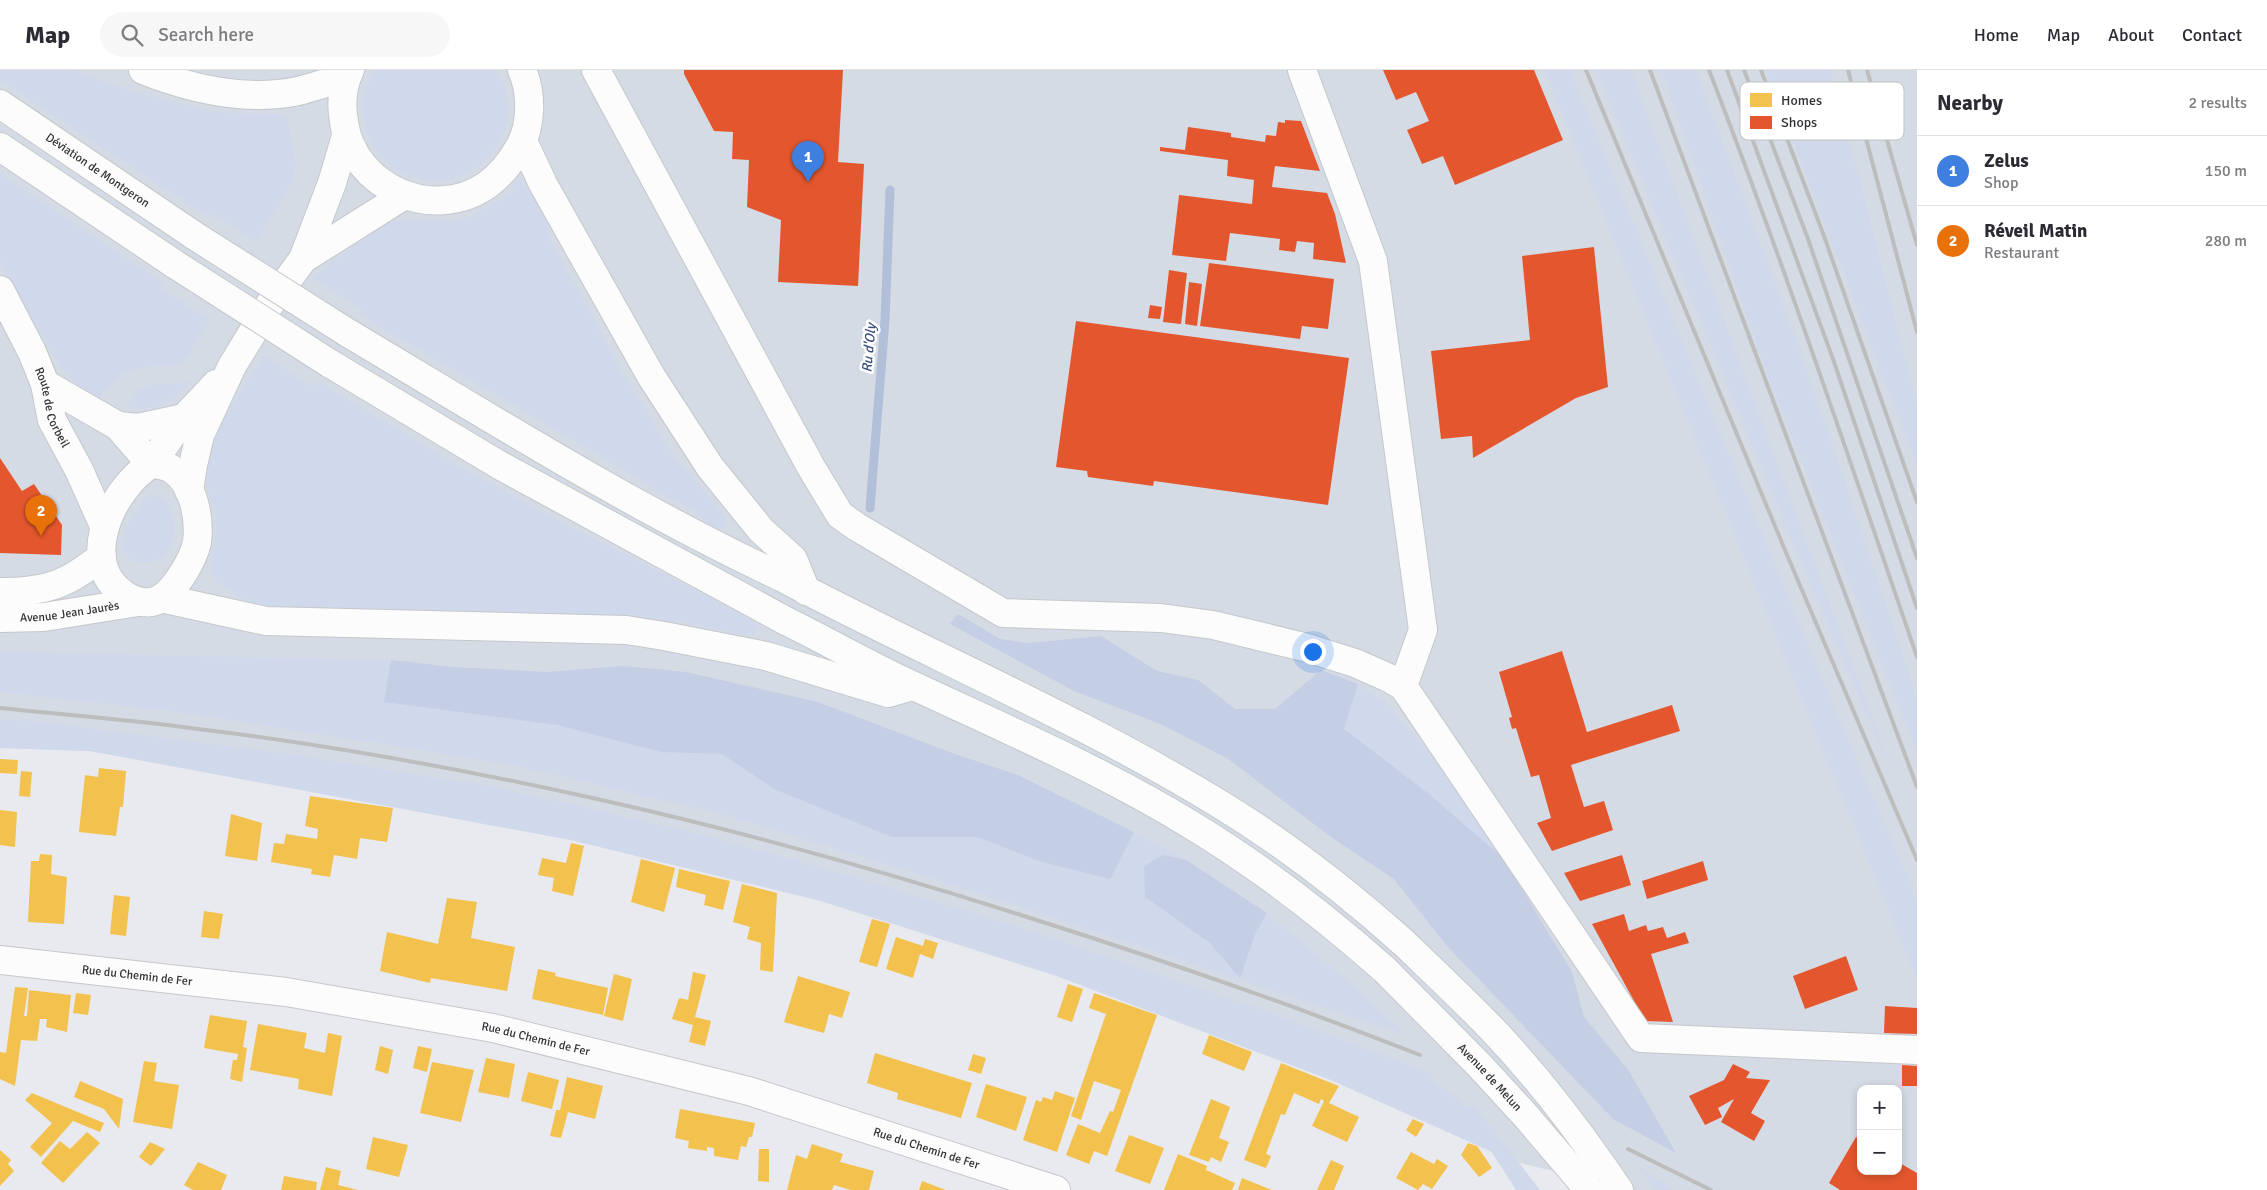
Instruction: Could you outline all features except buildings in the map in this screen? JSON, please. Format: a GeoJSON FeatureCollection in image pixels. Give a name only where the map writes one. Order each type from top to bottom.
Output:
{"type":"FeatureCollection","features":[{"type":"Feature","properties":{"kind":"main road"},"geometry":{"type":"LineString","coordinates":[[143,70],[174,82],[243,95],[298,91],[348,74]]}},
{"type":"Feature","properties":{"kind":"main road"},"geometry":{"type":"LineString","coordinates":[[596,70],[811,467],[840,515],[857,527],[1003,613],[1161,618],[1213,625],[1304,647],[1354,663],[1403,686],[1641,1038],[1917,1050]]}},
{"type":"Feature","properties":{"kind":"main road"},"geometry":{"type":"LineString","coordinates":[[1302,70],[1373,261],[1423,630],[1403,686]]}},
{"type":"Feature","properties":{"kind":"main road"},"geometry":{"type":"LineString","coordinates":[[348,74],[341,107],[346,136],[351,149],[378,182],[404,196],[432,201],[461,198],[487,185],[508,166],[523,141],[528,119],[529,96],[524,71]]}},
{"type":"Feature","properties":{"kind":"main road","name":"Déviation de Montgeron"},"geometry":{"type":"LineString","coordinates":[[0,104],[195,236],[348,333],[530,441],[711,544],[779,576],[1106,740],[1218,803],[1310,865],[1360,904],[1404,943],[1491,1029],[1530,1072],[1572,1122],[1619,1190]]}},
{"type":"Feature","properties":{"kind":"main road"},"geometry":{"type":"LineString","coordinates":[[150,600],[178,582],[197,544],[198,527],[190,492],[193,465],[200,435],[232,366],[270,304],[303,259],[332,183],[346,136]]}},
{"type":"Feature","properties":{"kind":"main road"},"geometry":{"type":"LineString","coordinates":[[523,141],[543,184],[651,376],[710,467],[761,530],[793,559],[806,591]]}},
{"type":"Feature","properties":{"kind":"main road","name":"Avenue de Melun"},"geometry":{"type":"LineString","coordinates":[[0,147],[176,265],[329,363],[501,466],[786,621],[912,686],[980,716],[1186,822],[1262,871],[1309,906],[1385,970],[1493,1080],[1589,1190]]}},
{"type":"Feature","properties":{"kind":"main road"},"geometry":{"type":"LineString","coordinates":[[303,259],[404,196]]}},
{"type":"Feature","properties":{"kind":"main road","name":"Route de Corbeil"},"geometry":{"type":"LineString","coordinates":[[0,290],[32,352],[45,384],[52,420],[79,470],[104,526]]}},
{"type":"Feature","properties":{"kind":"main road"},"geometry":{"type":"LineString","coordinates":[[232,366],[184,418],[151,464],[132,480],[104,526],[101,543],[102,556],[107,573],[114,585],[126,596],[266,621],[626,630],[766,656],[888,693],[912,686]]}},
{"type":"Feature","properties":{"kind":"main road"},"geometry":{"type":"LineString","coordinates":[[45,384],[118,426],[151,464],[162,465],[173,470],[190,492]]}},
{"type":"Feature","properties":{"kind":"main road"},"geometry":{"type":"LineString","coordinates":[[118,426],[138,428],[184,418]]}},
{"type":"Feature","properties":{"kind":"main road"},"geometry":{"type":"LineString","coordinates":[[0,592],[42,590],[80,574],[102,556]]}},
{"type":"Feature","properties":{"kind":"main road","name":"Avenue Jean Jaurès"},"geometry":{"type":"LineString","coordinates":[[0,618],[44,616],[150,600]]}},
{"type":"Feature","properties":{"kind":"main road","name":"Rue du Chemin de Fer"},"geometry":{"type":"LineString","coordinates":[[0,960],[286,992],[493,1028],[749,1091],[1056,1190]]}},
{"type":"Feature","properties":{"kind":"shaded area"},"geometry":{"type":"Polygon","coordinates":[[[0,70],[1917,70],[1917,1190],[1633,1190],[1512,1161],[1331,1080],[1054,975],[821,901],[571,840],[90,751],[0,748],[0,70]]]}},
{"type":"Feature","properties":{"kind":"shaded area"},"geometry":{"type":"Polygon","coordinates":[[[0,70],[76,70],[114,86],[215,112],[287,115],[296,166],[292,183],[256,242],[211,213],[208,217],[0,80],[0,70]]]}},
{"type":"Feature","properties":{"kind":"shaded area"},"geometry":{"type":"Polygon","coordinates":[[[375,70],[495,70],[504,87],[508,112],[503,134],[492,153],[476,168],[456,178],[434,181],[412,177],[390,165],[372,145],[364,120],[365,94],[368,81],[375,70]]]}},
{"type":"Feature","properties":{"kind":"shaded area"},"geometry":{"type":"Polygon","coordinates":[[[1544,70],[1570,70],[1823,680],[1917,898],[1917,980],[1544,70]]]}},
{"type":"Feature","properties":{"kind":"shaded area"},"geometry":{"type":"Polygon","coordinates":[[[1596,70],[1631,70],[1900,792],[1794,546],[1596,70]]]}},
{"type":"Feature","properties":{"kind":"shaded area"},"geometry":{"type":"Polygon","coordinates":[[[1661,70],[1696,70],[1806,366],[1917,697],[1917,753],[1769,379],[1661,70]]]}},
{"type":"Feature","properties":{"kind":"shaded area"},"geometry":{"type":"Polygon","coordinates":[[[1766,70],[1831,70],[1834,82],[1771,82],[1766,70]]]}},
{"type":"Feature","properties":{"kind":"shaded area"},"geometry":{"type":"Polygon","coordinates":[[[1793,140],[1849,140],[1917,403],[1917,466],[1793,140]]]}},
{"type":"Feature","properties":{"kind":"shaded area"},"geometry":{"type":"Polygon","coordinates":[[[0,174],[164,284],[162,289],[210,320],[185,360],[176,365],[138,368],[124,374],[112,384],[100,399],[78,385],[59,365],[0,261],[0,174]]]}},
{"type":"Feature","properties":{"kind":"shaded area"},"geometry":{"type":"Polygon","coordinates":[[[518,177],[539,204],[555,230],[549,237],[624,375],[674,456],[726,517],[724,526],[721,528],[712,527],[695,512],[360,315],[362,310],[312,278],[385,221],[454,221],[469,217],[504,197],[512,190],[518,177]]]}},
{"type":"Feature","properties":{"kind":"shaded area"},"geometry":{"type":"Polygon","coordinates":[[[264,355],[313,387],[317,381],[464,469],[546,514],[752,619],[757,625],[756,631],[749,636],[700,625],[626,616],[292,608],[248,601],[232,593],[214,578],[211,570],[216,525],[204,469],[211,444],[219,428],[264,355]]]}},
{"type":"Feature","properties":{"kind":"shaded area"},"geometry":{"type":"Polygon","coordinates":[[[192,379],[179,394],[164,404],[147,409],[127,408],[134,396],[149,385],[183,383],[192,379]]]}},
{"type":"Feature","properties":{"kind":"shaded area"},"geometry":{"type":"Polygon","coordinates":[[[157,495],[167,502],[170,508],[174,534],[169,549],[161,558],[140,563],[130,558],[124,550],[124,533],[143,501],[147,497],[157,495]]]}},
{"type":"Feature","properties":{"kind":"shaded area"},"geometry":{"type":"Polygon","coordinates":[[[958,614],[1000,639],[1030,643],[1101,636],[1157,671],[1198,680],[1235,709],[1275,709],[1321,670],[1358,684],[1344,729],[1429,794],[1503,858],[1572,972],[1584,1017],[1629,1071],[1676,1153],[1613,1119],[1447,946],[1394,879],[1331,837],[1227,758],[1158,723],[1074,691],[950,624],[958,614]]]}},
{"type":"Feature","properties":{"kind":"shaded area"},"geometry":{"type":"Polygon","coordinates":[[[0,652],[391,660],[384,701],[557,725],[661,752],[722,754],[776,790],[892,837],[977,837],[1039,861],[1110,879],[1134,832],[1186,860],[1163,855],[1145,897],[1210,943],[1240,978],[1255,934],[1267,913],[1344,977],[1406,1035],[969,890],[722,814],[513,765],[178,712],[0,692],[0,652]]]}},
{"type":"Feature","properties":{"kind":"shaded area"},"geometry":{"type":"Polygon","coordinates":[[[391,660],[453,667],[547,672],[623,666],[686,672],[818,702],[952,753],[1018,775],[1134,832],[1110,879],[1039,861],[977,837],[892,837],[776,790],[722,754],[661,752],[557,725],[384,702],[391,660]]]}},
{"type":"Feature","properties":{"kind":"shaded area"},"geometry":{"type":"Polygon","coordinates":[[[1358,684],[1384,701],[1447,772],[1503,858],[1344,729],[1358,684]]]}},
{"type":"Feature","properties":{"kind":"shaded area"},"geometry":{"type":"Polygon","coordinates":[[[0,719],[33,721],[283,753],[496,787],[700,834],[834,871],[1026,929],[1263,1010],[1430,1073],[1434,1081],[1467,1106],[1475,1106],[1540,1190],[1516,1190],[1491,1151],[1331,1080],[1057,976],[821,901],[571,840],[90,751],[0,748],[0,719]]]}},
{"type":"Feature","properties":{"kind":"shaded area"},"geometry":{"type":"Polygon","coordinates":[[[1163,855],[1186,860],[1267,913],[1255,934],[1240,978],[1210,943],[1145,897],[1144,866],[1163,855]]]}},
{"type":"Feature","properties":{"kind":"shaded area"},"geometry":{"type":"Polygon","coordinates":[[[1640,1168],[1675,1190],[1655,1190],[1640,1168]]]}},
{"type":"Feature","properties":{"kind":"waterway","name":"Ru d'Oly"},"geometry":{"type":"LineString","coordinates":[[870,508],[885,320],[890,190]]}},
{"type":"Feature","properties":{"kind":"railway"},"geometry":{"type":"LineString","coordinates":[[1586,70],[1787,555],[1917,860]]}},
{"type":"Feature","properties":{"kind":"railway"},"geometry":{"type":"LineString","coordinates":[[1650,70],[1917,787]]}},
{"type":"Feature","properties":{"kind":"railway"},"geometry":{"type":"LineString","coordinates":[[1709,70],[1790,289],[1917,657]]}},
{"type":"Feature","properties":{"kind":"railway"},"geometry":{"type":"LineString","coordinates":[[1727,70],[1740,105]]}},
{"type":"Feature","properties":{"kind":"railway"},"geometry":{"type":"LineString","coordinates":[[1744,70],[1749,82]]}},
{"type":"Feature","properties":{"kind":"railway"},"geometry":{"type":"LineString","coordinates":[[1761,70],[1766,82]]}},
{"type":"Feature","properties":{"kind":"railway"},"geometry":{"type":"LineString","coordinates":[[1848,70],[1851,82]]}},
{"type":"Feature","properties":{"kind":"railway"},"geometry":{"type":"LineString","coordinates":[[1867,70],[1870,82]]}},
{"type":"Feature","properties":{"kind":"railway"},"geometry":{"type":"LineString","coordinates":[[1753,140],[1833,359],[1917,608]]}},
{"type":"Feature","properties":{"kind":"railway"},"geometry":{"type":"LineString","coordinates":[[1771,140],[1808,239],[1917,558]]}},
{"type":"Feature","properties":{"kind":"railway"},"geometry":{"type":"LineString","coordinates":[[1788,140],[1824,236],[1917,502]]}},
{"type":"Feature","properties":{"kind":"railway"},"geometry":{"type":"LineString","coordinates":[[1866,140],[1917,332]]}},
{"type":"Feature","properties":{"kind":"railway"},"geometry":{"type":"LineString","coordinates":[[1887,140],[1917,245]]}},
{"type":"Feature","properties":{"kind":"railway"},"geometry":{"type":"LineString","coordinates":[[0,708],[248,735],[349,751],[449,768],[548,788],[705,824],[971,899],[1074,932],[1273,1000],[1420,1055]]}},
{"type":"Feature","properties":{"kind":"railway"},"geometry":{"type":"LineString","coordinates":[[1628,1149],[1711,1190]]}},
{"type":"Feature","properties":{"kind":"place","name":"Zelus"},"geometry":{"type":"Point","coordinates":[808,182]}},
{"type":"Feature","properties":{"kind":"place","name":"Réveil Matin"},"geometry":{"type":"Point","coordinates":[41,536]}}]}
